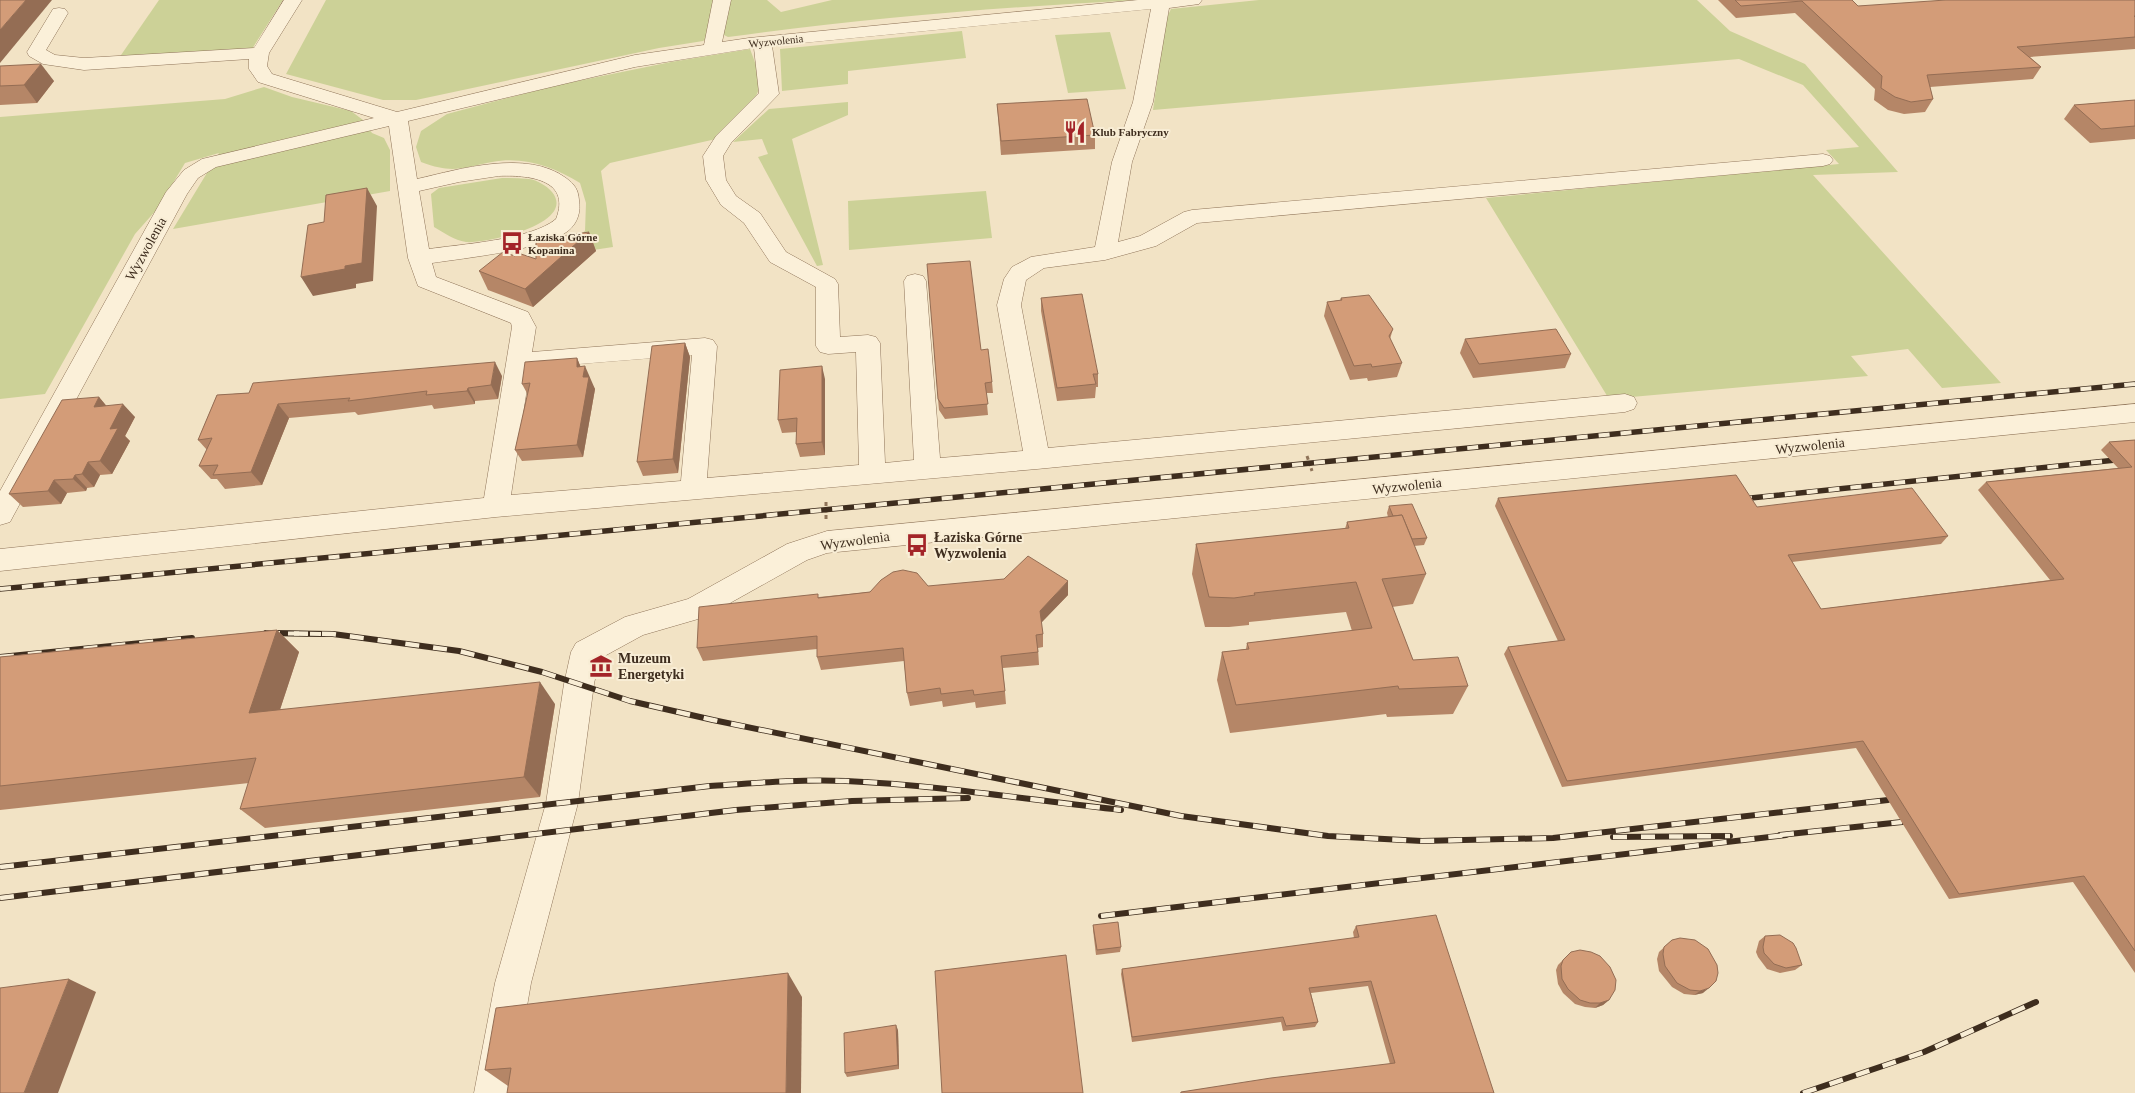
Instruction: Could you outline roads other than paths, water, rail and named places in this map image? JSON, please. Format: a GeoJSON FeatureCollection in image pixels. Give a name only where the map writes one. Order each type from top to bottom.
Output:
{"type":"FeatureCollection","features":[{"type":"Feature","properties":{"kind":"street"},"geometry":{"type":"LineString","coordinates":[[292,0],[260,53],[256,62],[258,71],[265,78],[398,118],[419,258],[426,281],[520,318],[524,327],[496,507]]}},
{"type":"Feature","properties":{"kind":"street"},"geometry":{"type":"LineString","coordinates":[[712,48],[722,0]]}},
{"type":"Feature","properties":{"kind":"street","name":"Wyzwolenia"},"geometry":{"type":"LineString","coordinates":[[0,515],[176,192],[191,174],[209,163],[626,63],[712,48],[1193,0]]}},
{"type":"Feature","properties":{"kind":"street"},"geometry":{"type":"LineString","coordinates":[[1105,253],[1122,162],[1143,102],[1162,2]]}},
{"type":"Feature","properties":{"kind":"street"},"geometry":{"type":"LineString","coordinates":[[59,13],[36,52],[50,60],[84,64],[260,53]]}},
{"type":"Feature","properties":{"kind":"street"},"geometry":{"type":"LineString","coordinates":[[762,42],[769,94],[723,140],[713,156],[716,180],[728,200],[752,218],[778,256],[827,284],[828,346],[868,344],[872,473]]}},
{"type":"Feature","properties":{"kind":"street"},"geometry":{"type":"LineString","coordinates":[[1038,459],[1010,305],[1013,286],[1020,272],[1039,262],[1105,253],[1148,241],[1192,217],[1823,160]]}},
{"type":"Feature","properties":{"kind":"street"},"geometry":{"type":"LineString","coordinates":[[408,187],[486,171],[518,170],[547,175],[567,189],[570,209],[562,226],[540,237],[419,258]]}},
{"type":"Feature","properties":{"kind":"street"},"geometry":{"type":"LineString","coordinates":[[915,281],[928,468]]}},
{"type":"Feature","properties":{"kind":"street"},"geometry":{"type":"LineString","coordinates":[[519,361],[705,346],[692,489]]}},
{"type":"Feature","properties":{"kind":"street"},"geometry":{"type":"LineString","coordinates":[[0,560],[496,507],[1625,404]]}},
{"type":"Feature","properties":{"kind":"street","name":"Wyzwolenia"},"geometry":{"type":"LineString","coordinates":[[493,1093],[513,983],[562,803],[586,652],[634,625],[695,609],[797,552],[827,542],[1320,495],[2135,413]]}},
{"type":"Feature","properties":{"kind":"railway"},"geometry":{"type":"LineString","coordinates":[[0,589],[2135,384]]}},
{"type":"Feature","properties":{"kind":"railway"},"geometry":{"type":"LineString","coordinates":[[1741,499],[2135,458]]}},
{"type":"Feature","properties":{"kind":"railway"},"geometry":{"type":"LineString","coordinates":[[324,634],[266,633],[333,634],[459,651],[542,672],[630,701],[713,720],[1181,816],[1328,836],[1422,841],[1553,838],[1888,800]]}},
{"type":"Feature","properties":{"kind":"railway"},"geometry":{"type":"LineString","coordinates":[[0,657],[192,638]]}},
{"type":"Feature","properties":{"kind":"railway"},"geometry":{"type":"LineString","coordinates":[[0,867],[710,786],[778,782],[846,781],[880,783],[984,793],[1121,810]]}},
{"type":"Feature","properties":{"kind":"railway"},"geometry":{"type":"LineString","coordinates":[[0,898],[736,810],[852,801],[968,798]]}},
{"type":"Feature","properties":{"kind":"railway"},"geometry":{"type":"LineString","coordinates":[[1780,835],[1902,822]]}},
{"type":"Feature","properties":{"kind":"railway"},"geometry":{"type":"LineString","coordinates":[[1101,916],[1786,835]]}},
{"type":"Feature","properties":{"kind":"railway"},"geometry":{"type":"LineString","coordinates":[[1613,837],[1730,836]]}},
{"type":"Feature","properties":{"kind":"railway"},"geometry":{"type":"LineString","coordinates":[[1803,1093],[1924,1052],[2036,1002]]}},
{"type":"Feature","properties":{"kind":"place","name":"Klub Fabryczny"},"geometry":{"type":"Point","coordinates":[1075,132]}},
{"type":"Feature","properties":{"kind":"place","name":"Łaziska Górne Kopanina"},"geometry":{"type":"Point","coordinates":[512,243]}},
{"type":"Feature","properties":{"kind":"place","name":"Łaziska Górne Wyzwolenia"},"geometry":{"type":"Point","coordinates":[917,545]}},
{"type":"Feature","properties":{"kind":"place","name":"Muzeum Energetyki"},"geometry":{"type":"Point","coordinates":[601,666]}}]}
